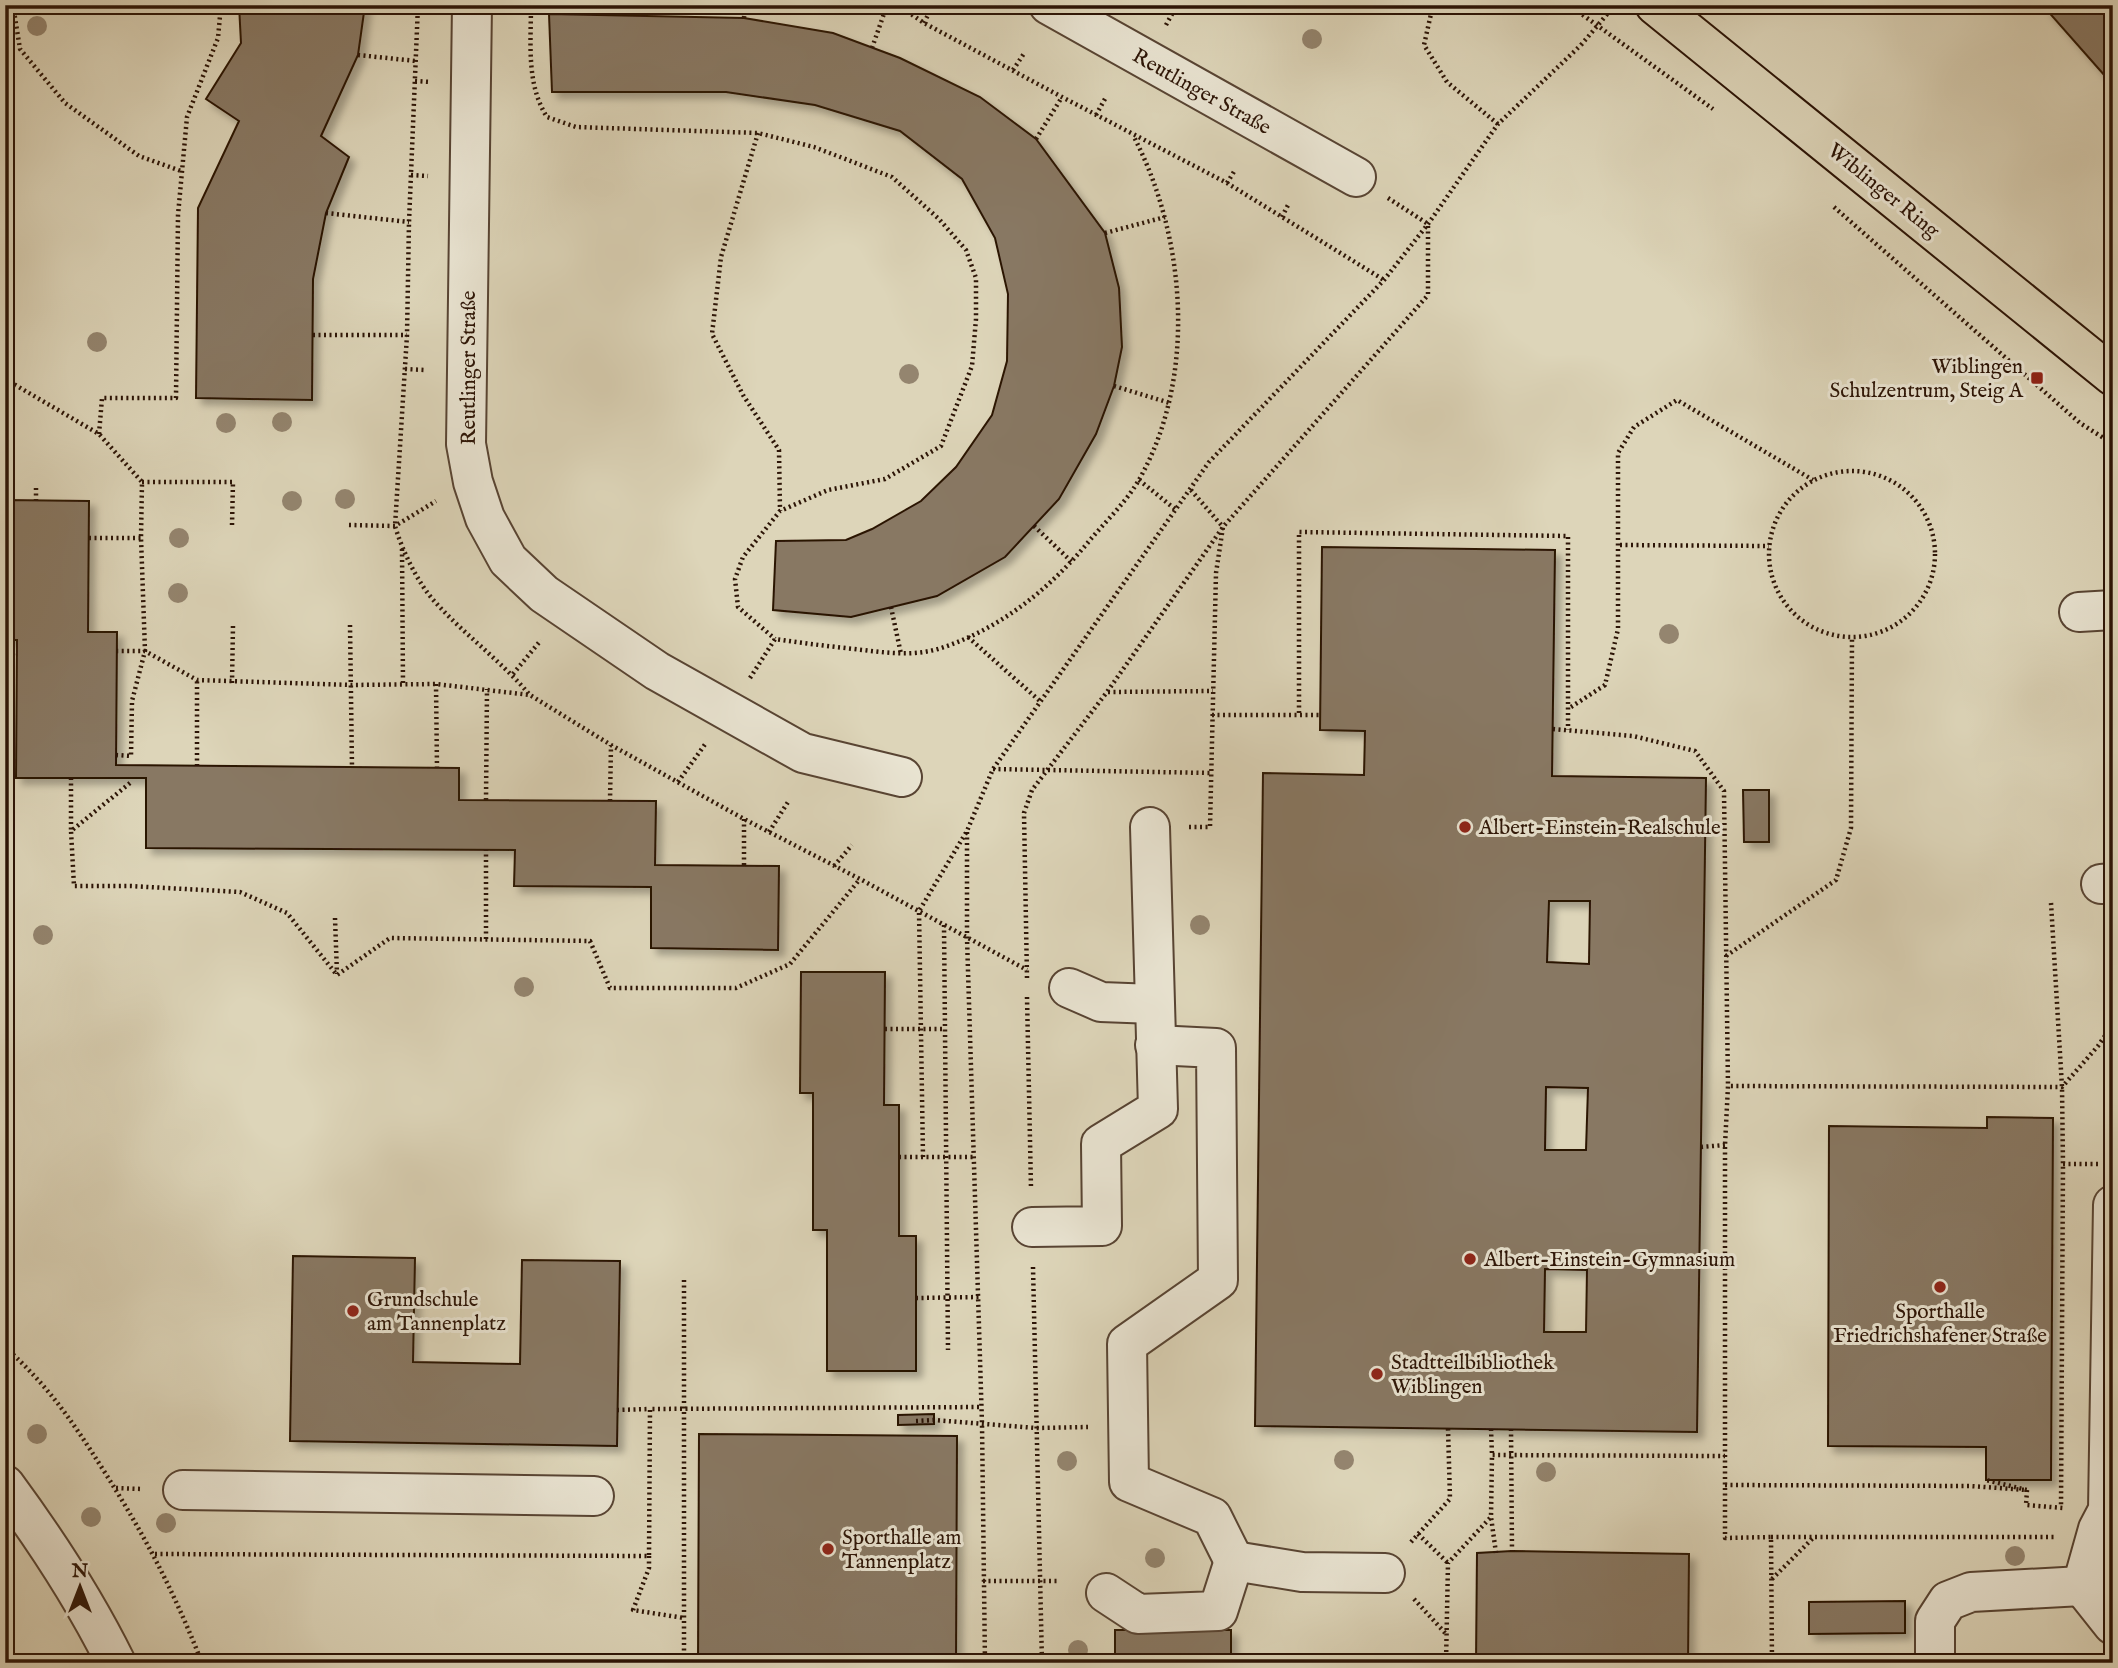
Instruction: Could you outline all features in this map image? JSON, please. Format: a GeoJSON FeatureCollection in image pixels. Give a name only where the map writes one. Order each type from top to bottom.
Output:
{"type":"FeatureCollection","features":[{"type":"Feature","properties":{"kind":"main road","name":"Wiblinger Ring"},"geometry":{"type":"LineString","coordinates":[[1655,5],[2113,376]]}},
{"type":"Feature","properties":{"kind":"street","name":"Reutlinger Straße"},"geometry":{"type":"LineString","coordinates":[[472,5],[466,444],[473,482],[485,518],[508,560],[544,594],[657,671],[727,712],[803,753],[902,777]]}},
{"type":"Feature","properties":{"kind":"street","name":"Reutlinger Straße"},"geometry":{"type":"LineString","coordinates":[[1049,5],[1356,177]]}},
{"type":"Feature","properties":{"kind":"street"},"geometry":{"type":"LineString","coordinates":[[1032,1227],[1102,1226],[1101,1144],[1158,1109],[1154,1045],[1150,827]]}},
{"type":"Feature","properties":{"kind":"street"},"geometry":{"type":"LineString","coordinates":[[1069,988],[1101,1002],[1154,1004]]}},
{"type":"Feature","properties":{"kind":"street"},"geometry":{"type":"LineString","coordinates":[[1106,1593],[1138,1614],[1218,1611],[1234,1562],[1212,1517],[1129,1482],[1128,1344],[1218,1280],[1216,1048],[1154,1045]]}},
{"type":"Feature","properties":{"kind":"street"},"geometry":{"type":"LineString","coordinates":[[2082,1586],[2096,1537],[2108,1510],[2113,1205]]}},
{"type":"Feature","properties":{"kind":"street"},"geometry":{"type":"LineString","coordinates":[[5,1485],[56,1558],[116,1663]]}},
{"type":"Feature","properties":{"kind":"street"},"geometry":{"type":"LineString","coordinates":[[183,1490],[594,1496]]}},
{"type":"Feature","properties":{"kind":"street"},"geometry":{"type":"LineString","coordinates":[[1234,1562],[1303,1572],[1385,1573]]}},
{"type":"Feature","properties":{"kind":"street"},"geometry":{"type":"LineString","coordinates":[[2082,1586],[2113,1625]]}},
{"type":"Feature","properties":{"kind":"street"},"geometry":{"type":"LineString","coordinates":[[1935,1663],[1936,1620],[1948,1601],[1972,1592],[2082,1586]]}},
{"type":"Feature","properties":{"kind":"path"},"geometry":{"type":"LineString","coordinates":[[13,5],[20,49],[65,103],[139,156],[181,171]]}},
{"type":"Feature","properties":{"kind":"path"},"geometry":{"type":"LineString","coordinates":[[99,434],[102,398],[176,398],[178,215],[187,117],[218,38],[221,5]]}},
{"type":"Feature","properties":{"kind":"path"},"geometry":{"type":"LineString","coordinates":[[418,5],[407,335],[395,526],[402,548],[434,601],[513,674],[530,695],[611,745],[744,820],[860,878],[1027,970]]}},
{"type":"Feature","properties":{"kind":"path"},"geometry":{"type":"LineString","coordinates":[[531,5],[532,77],[537,101],[547,117],[576,127],[758,133],[814,147],[892,177],[939,219],[966,250],[976,278],[972,366],[941,446],[885,480],[828,490],[780,511],[743,557],[735,579],[738,607],[775,639],[901,654],[935,649],[968,637],[1001,622],[1072,562],[1139,480],[1158,440],[1170,403],[1176,365],[1178,321],[1174,267],[1166,217],[1150,167],[1134,136]]}},
{"type":"Feature","properties":{"kind":"path"},"geometry":{"type":"LineString","coordinates":[[604,5],[604,16]]}},
{"type":"Feature","properties":{"kind":"path"},"geometry":{"type":"LineString","coordinates":[[744,18],[745,5]]}},
{"type":"Feature","properties":{"kind":"path"},"geometry":{"type":"LineString","coordinates":[[872,48],[887,5]]}},
{"type":"Feature","properties":{"kind":"path"},"geometry":{"type":"LineString","coordinates":[[898,5],[924,23],[1227,184],[1384,280]]}},
{"type":"Feature","properties":{"kind":"path"},"geometry":{"type":"LineString","coordinates":[[924,23],[933,5]]}},
{"type":"Feature","properties":{"kind":"path"},"geometry":{"type":"LineString","coordinates":[[1433,5],[1424,45],[1447,82],[1498,124]]}},
{"type":"Feature","properties":{"kind":"path"},"geometry":{"type":"LineString","coordinates":[[1569,5],[1720,115]]}},
{"type":"Feature","properties":{"kind":"path"},"geometry":{"type":"LineString","coordinates":[[923,1157],[919,911],[967,831],[993,769],[1209,462],[1384,280],[1428,224],[1498,124],[1581,46],[1615,5]]}},
{"type":"Feature","properties":{"kind":"path"},"geometry":{"type":"LineString","coordinates":[[1013,70],[1025,52]]}},
{"type":"Feature","properties":{"kind":"path"},"geometry":{"type":"LineString","coordinates":[[358,55],[416,61]]}},
{"type":"Feature","properties":{"kind":"path"},"geometry":{"type":"LineString","coordinates":[[415,81],[430,82]]}},
{"type":"Feature","properties":{"kind":"path"},"geometry":{"type":"LineString","coordinates":[[1036,139],[1062,97]]}},
{"type":"Feature","properties":{"kind":"path"},"geometry":{"type":"LineString","coordinates":[[1096,115],[1106,97]]}},
{"type":"Feature","properties":{"kind":"path"},"geometry":{"type":"LineString","coordinates":[[758,133],[721,257],[712,334],[743,395],[779,450],[780,511]]}},
{"type":"Feature","properties":{"kind":"path"},"geometry":{"type":"LineString","coordinates":[[1227,184],[1235,170]]}},
{"type":"Feature","properties":{"kind":"path"},"geometry":{"type":"LineString","coordinates":[[411,175],[428,176]]}},
{"type":"Feature","properties":{"kind":"path"},"geometry":{"type":"LineString","coordinates":[[1825,199],[2080,422],[2113,444]]}},
{"type":"Feature","properties":{"kind":"path"},"geometry":{"type":"LineString","coordinates":[[1282,217],[1289,203]]}},
{"type":"Feature","properties":{"kind":"path"},"geometry":{"type":"LineString","coordinates":[[326,213],[409,222]]}},
{"type":"Feature","properties":{"kind":"path"},"geometry":{"type":"LineString","coordinates":[[1105,233],[1166,217]]}},
{"type":"Feature","properties":{"kind":"path"},"geometry":{"type":"LineString","coordinates":[[313,335],[407,335]]}},
{"type":"Feature","properties":{"kind":"path"},"geometry":{"type":"LineString","coordinates":[[405,369],[428,370]]}},
{"type":"Feature","properties":{"kind":"path"},"geometry":{"type":"LineString","coordinates":[[5,379],[99,434],[142,482],[145,651],[132,701],[131,756],[116,755]]}},
{"type":"Feature","properties":{"kind":"path"},"geometry":{"type":"LineString","coordinates":[[1114,386],[1170,403]]}},
{"type":"Feature","properties":{"kind":"path"},"geometry":{"type":"LineString","coordinates":[[1570,708],[1605,685],[1618,629],[1618,453],[1634,428],[1678,400],[1813,480]]}},
{"type":"Feature","properties":{"kind":"path"},"geometry":{"type":"LineString","coordinates":[[1839,471],[1867,471],[1893,480],[1914,497],[1930,521],[1936,547],[1934,575],[1923,600],[1904,620],[1880,634],[1852,638],[1825,634],[1800,620],[1781,600],[1770,574],[1769,546],[1775,519],[1791,496],[1813,480],[1839,471]]}},
{"type":"Feature","properties":{"kind":"path"},"geometry":{"type":"LineString","coordinates":[[1139,480],[1175,509]]}},
{"type":"Feature","properties":{"kind":"path"},"geometry":{"type":"LineString","coordinates":[[142,482],[233,482],[232,525]]}},
{"type":"Feature","properties":{"kind":"path"},"geometry":{"type":"LineString","coordinates":[[349,525],[395,526],[473,482]]}},
{"type":"Feature","properties":{"kind":"path"},"geometry":{"type":"LineString","coordinates":[[36,486],[36,501]]}},
{"type":"Feature","properties":{"kind":"path"},"geometry":{"type":"LineString","coordinates":[[1150,827],[1209,827],[1216,573],[1223,527],[1190,489]]}},
{"type":"Feature","properties":{"kind":"path"},"geometry":{"type":"LineString","coordinates":[[1034,526],[1072,562]]}},
{"type":"Feature","properties":{"kind":"path"},"geometry":{"type":"LineString","coordinates":[[1299,713],[1299,532],[1569,536],[1569,730]]}},
{"type":"Feature","properties":{"kind":"path"},"geometry":{"type":"LineString","coordinates":[[89,538],[141,538]]}},
{"type":"Feature","properties":{"kind":"path"},"geometry":{"type":"LineString","coordinates":[[1620,545],[1769,546]]}},
{"type":"Feature","properties":{"kind":"path"},"geometry":{"type":"LineString","coordinates":[[402,548],[403,684]]}},
{"type":"Feature","properties":{"kind":"path"},"geometry":{"type":"LineString","coordinates":[[891,607],[901,654]]}},
{"type":"Feature","properties":{"kind":"path"},"geometry":{"type":"LineString","coordinates":[[232,683],[233,625]]}},
{"type":"Feature","properties":{"kind":"path"},"geometry":{"type":"LineString","coordinates":[[350,625],[352,767]]}},
{"type":"Feature","properties":{"kind":"path"},"geometry":{"type":"LineString","coordinates":[[968,637],[1041,702]]}},
{"type":"Feature","properties":{"kind":"path"},"geometry":{"type":"LineString","coordinates":[[513,674],[543,638]]}},
{"type":"Feature","properties":{"kind":"path"},"geometry":{"type":"LineString","coordinates":[[1725,957],[1836,880],[1851,828],[1852,638]]}},
{"type":"Feature","properties":{"kind":"path"},"geometry":{"type":"LineString","coordinates":[[678,782],[775,639]]}},
{"type":"Feature","properties":{"kind":"path"},"geometry":{"type":"LineString","coordinates":[[117,651],[145,651],[197,680],[232,683],[436,684],[530,695]]}},
{"type":"Feature","properties":{"kind":"path"},"geometry":{"type":"LineString","coordinates":[[5,652],[17,653]]}},
{"type":"Feature","properties":{"kind":"path"},"geometry":{"type":"LineString","coordinates":[[197,680],[197,766]]}},
{"type":"Feature","properties":{"kind":"path"},"geometry":{"type":"LineString","coordinates":[[436,684],[437,768]]}},
{"type":"Feature","properties":{"kind":"path"},"geometry":{"type":"LineString","coordinates":[[486,800],[487,689]]}},
{"type":"Feature","properties":{"kind":"path"},"geometry":{"type":"LineString","coordinates":[[1107,692],[1213,691]]}},
{"type":"Feature","properties":{"kind":"path"},"geometry":{"type":"LineString","coordinates":[[1212,715],[1320,715]]}},
{"type":"Feature","properties":{"kind":"path"},"geometry":{"type":"LineString","coordinates":[[1553,729],[1633,736],[1695,751],[1724,791],[1728,1086],[1725,1145],[1725,1538],[2096,1537]]}},
{"type":"Feature","properties":{"kind":"path"},"geometry":{"type":"LineString","coordinates":[[610,801],[611,745]]}},
{"type":"Feature","properties":{"kind":"path"},"geometry":{"type":"LineString","coordinates":[[5,755],[16,755]]}},
{"type":"Feature","properties":{"kind":"path"},"geometry":{"type":"LineString","coordinates":[[993,769],[1211,773]]}},
{"type":"Feature","properties":{"kind":"path"},"geometry":{"type":"LineString","coordinates":[[71,778],[74,886],[240,892],[287,913],[337,975]]}},
{"type":"Feature","properties":{"kind":"path"},"geometry":{"type":"LineString","coordinates":[[71,831],[130,783]]}},
{"type":"Feature","properties":{"kind":"path"},"geometry":{"type":"LineString","coordinates":[[769,832],[788,802]]}},
{"type":"Feature","properties":{"kind":"path"},"geometry":{"type":"LineString","coordinates":[[744,820],[744,865]]}},
{"type":"Feature","properties":{"kind":"path"},"geometry":{"type":"LineString","coordinates":[[967,831],[967,938],[979,1297],[985,1663]]}},
{"type":"Feature","properties":{"kind":"path"},"geometry":{"type":"LineString","coordinates":[[834,866],[852,845]]}},
{"type":"Feature","properties":{"kind":"path"},"geometry":{"type":"LineString","coordinates":[[486,849],[486,939]]}},
{"type":"Feature","properties":{"kind":"path"},"geometry":{"type":"LineString","coordinates":[[337,975],[390,938],[590,941],[610,988],[736,988],[790,964],[860,878]]}},
{"type":"Feature","properties":{"kind":"path"},"geometry":{"type":"LineString","coordinates":[[2051,903],[2062,1087],[2061,1507]]}},
{"type":"Feature","properties":{"kind":"path"},"geometry":{"type":"LineString","coordinates":[[335,918],[337,975]]}},
{"type":"Feature","properties":{"kind":"path"},"geometry":{"type":"LineString","coordinates":[[944,925],[948,1350]]}},
{"type":"Feature","properties":{"kind":"path"},"geometry":{"type":"LineString","coordinates":[[1728,1086],[2062,1087],[2098,1046],[2113,1024]]}},
{"type":"Feature","properties":{"kind":"path"},"geometry":{"type":"LineString","coordinates":[[885,1029],[944,1029]]}},
{"type":"Feature","properties":{"kind":"path"},"geometry":{"type":"LineString","coordinates":[[1701,1147],[1725,1145]]}},
{"type":"Feature","properties":{"kind":"path"},"geometry":{"type":"LineString","coordinates":[[900,1157],[974,1157]]}},
{"type":"Feature","properties":{"kind":"path"},"geometry":{"type":"LineString","coordinates":[[2063,1164],[2113,1164]]}},
{"type":"Feature","properties":{"kind":"path"},"geometry":{"type":"LineString","coordinates":[[684,1280],[684,1663]]}},
{"type":"Feature","properties":{"kind":"path"},"geometry":{"type":"LineString","coordinates":[[916,1297],[979,1297]]}},
{"type":"Feature","properties":{"kind":"path"},"geometry":{"type":"LineString","coordinates":[[5,1346],[53,1395],[132,1514],[168,1581],[202,1663]]}},
{"type":"Feature","properties":{"kind":"path"},"geometry":{"type":"LineString","coordinates":[[617,1410],[650,1409]]}},
{"type":"Feature","properties":{"kind":"path"},"geometry":{"type":"LineString","coordinates":[[916,1421],[1037,1428],[1128,1426]]}},
{"type":"Feature","properties":{"kind":"path"},"geometry":{"type":"LineString","coordinates":[[1385,1573],[1450,1499],[1448,1428]]}},
{"type":"Feature","properties":{"kind":"path"},"geometry":{"type":"LineString","coordinates":[[1491,1429],[1491,1517],[1496,1553]]}},
{"type":"Feature","properties":{"kind":"path"},"geometry":{"type":"LineString","coordinates":[[1511,1429],[1511,1552]]}},
{"type":"Feature","properties":{"kind":"path"},"geometry":{"type":"LineString","coordinates":[[1492,1455],[1725,1456]]}},
{"type":"Feature","properties":{"kind":"path"},"geometry":{"type":"LineString","coordinates":[[1725,1485],[1970,1486],[2027,1490],[1986,1480]]}},
{"type":"Feature","properties":{"kind":"path"},"geometry":{"type":"LineString","coordinates":[[1306,1663],[1446,1663],[1448,1563],[1491,1517]]}},
{"type":"Feature","properties":{"kind":"path"},"geometry":{"type":"LineString","coordinates":[[1418,1534],[1448,1563]]}},
{"type":"Feature","properties":{"kind":"path"},"geometry":{"type":"LineString","coordinates":[[1771,1537],[1772,1663]]}},
{"type":"Feature","properties":{"kind":"path"},"geometry":{"type":"LineString","coordinates":[[1771,1580],[1814,1537]]}},
{"type":"Feature","properties":{"kind":"path"},"geometry":{"type":"LineString","coordinates":[[649,1556],[649,1568],[634,1610],[684,1618]]}},
{"type":"Feature","properties":{"kind":"path"},"geometry":{"type":"LineString","coordinates":[[983,1581],[1059,1581]]}},
{"type":"Feature","properties":{"kind":"path"},"geometry":{"type":"LineString","coordinates":[[1416,1601],[1447,1635]]}},
{"type":"Feature","properties":{"kind":"building"},"geometry":{"type":"Polygon","coordinates":[[[239,5],[365,5],[358,55],[321,136],[349,157],[326,213],[313,279],[312,400],[196,398],[198,208],[239,121],[206,99],[241,43],[239,5]]]}},
{"type":"Feature","properties":{"kind":"building"},"geometry":{"type":"Polygon","coordinates":[[[2049,5],[2113,5],[2113,85],[2045,8],[2049,5]]]}},
{"type":"Feature","properties":{"kind":"building"},"geometry":{"type":"Polygon","coordinates":[[[549,14],[744,18],[833,33],[900,58],[980,97],[1036,139],[1105,233],[1119,288],[1122,347],[1114,386],[1096,434],[1059,499],[1005,557],[937,596],[851,617],[773,610],[776,541],[846,540],[872,529],[921,501],[956,467],[992,415],[1007,361],[1008,294],[995,238],[962,179],[900,131],[815,105],[726,92],[552,92],[549,14]]]}},
{"type":"Feature","properties":{"kind":"building"},"geometry":{"type":"Polygon","coordinates":[[[5,500],[89,501],[88,632],[117,632],[116,765],[459,768],[459,800],[656,801],[655,865],[779,866],[778,950],[651,948],[651,887],[514,886],[515,850],[146,848],[146,778],[16,778],[17,640],[5,640],[5,500]]]}},
{"type":"Feature","properties":{"kind":"building"},"geometry":{"type":"Polygon","coordinates":[[[1322,547],[1555,550],[1552,776],[1706,778],[1697,1432],[1255,1426],[1263,773],[1364,775],[1365,731],[1320,730],[1322,547]],[[1549,901],[1547,962],[1589,964],[1590,901],[1549,901]],[[1546,1087],[1545,1150],[1586,1150],[1588,1088],[1546,1087]],[[1545,1269],[1544,1332],[1586,1332],[1587,1270],[1545,1269]]]}},
{"type":"Feature","properties":{"kind":"building"},"geometry":{"type":"Polygon","coordinates":[[[1743,790],[1769,790],[1769,842],[1744,842],[1743,790]]]}},
{"type":"Feature","properties":{"kind":"building"},"geometry":{"type":"Polygon","coordinates":[[[801,972],[885,972],[884,1105],[899,1105],[899,1236],[916,1236],[916,1371],[827,1371],[827,1230],[813,1230],[813,1093],[800,1093],[801,972]]]}},
{"type":"Feature","properties":{"kind":"building","name":"Sporthalle Friedrichshafener Straße"},"geometry":{"type":"Polygon","coordinates":[[[1987,1117],[2053,1118],[2051,1480],[1986,1480],[1986,1447],[1828,1446],[1829,1126],[1987,1128],[1987,1117]]]}},
{"type":"Feature","properties":{"kind":"building","name":"Grundschule am Tannenplatz"},"geometry":{"type":"Polygon","coordinates":[[[293,1256],[415,1258],[413,1362],[520,1364],[522,1260],[620,1261],[617,1446],[290,1441],[293,1256]]]}},
{"type":"Feature","properties":{"kind":"building"},"geometry":{"type":"Polygon","coordinates":[[[934,1414],[934,1424],[898,1425],[898,1415],[934,1414]]]}},
{"type":"Feature","properties":{"kind":"building","name":"Sporthalle am Tannenplatz"},"geometry":{"type":"Polygon","coordinates":[[[699,1434],[957,1436],[956,1663],[698,1663],[699,1434]]]}},
{"type":"Feature","properties":{"kind":"building"},"geometry":{"type":"Polygon","coordinates":[[[1512,1551],[1689,1554],[1688,1663],[1476,1663],[1477,1553],[1512,1551]]]}},
{"type":"Feature","properties":{"kind":"building"},"geometry":{"type":"Polygon","coordinates":[[[1905,1601],[1905,1633],[1809,1634],[1809,1602],[1905,1601]]]}},
{"type":"Feature","properties":{"kind":"building"},"geometry":{"type":"Polygon","coordinates":[[[1115,1630],[1231,1630],[1231,1663],[1115,1663],[1115,1630]]]}},
{"type":"Feature","properties":{"kind":"place","name":"Wiblingen Schulzentrum, Steig A"},"geometry":{"type":"Point","coordinates":[2037,378]}},
{"type":"Feature","properties":{"kind":"place","name":"Albert-Einstein-Realschule"},"geometry":{"type":"Point","coordinates":[1465,827]}},
{"type":"Feature","properties":{"kind":"place","name":"Albert-Einstein-Gymnasium"},"geometry":{"type":"Point","coordinates":[1470,1259]}},
{"type":"Feature","properties":{"kind":"place","name":"Sporthalle Friedrichshafener Straße"},"geometry":{"type":"Point","coordinates":[1940,1287]}},
{"type":"Feature","properties":{"kind":"place","name":"Grundschule am Tannenplatz"},"geometry":{"type":"Point","coordinates":[353,1311]}},
{"type":"Feature","properties":{"kind":"place","name":"Stadtteilbibliothek Wiblingen"},"geometry":{"type":"Point","coordinates":[1377,1374]}},
{"type":"Feature","properties":{"kind":"place","name":"Sporthalle am Tannenplatz"},"geometry":{"type":"Point","coordinates":[828,1549]}}]}
